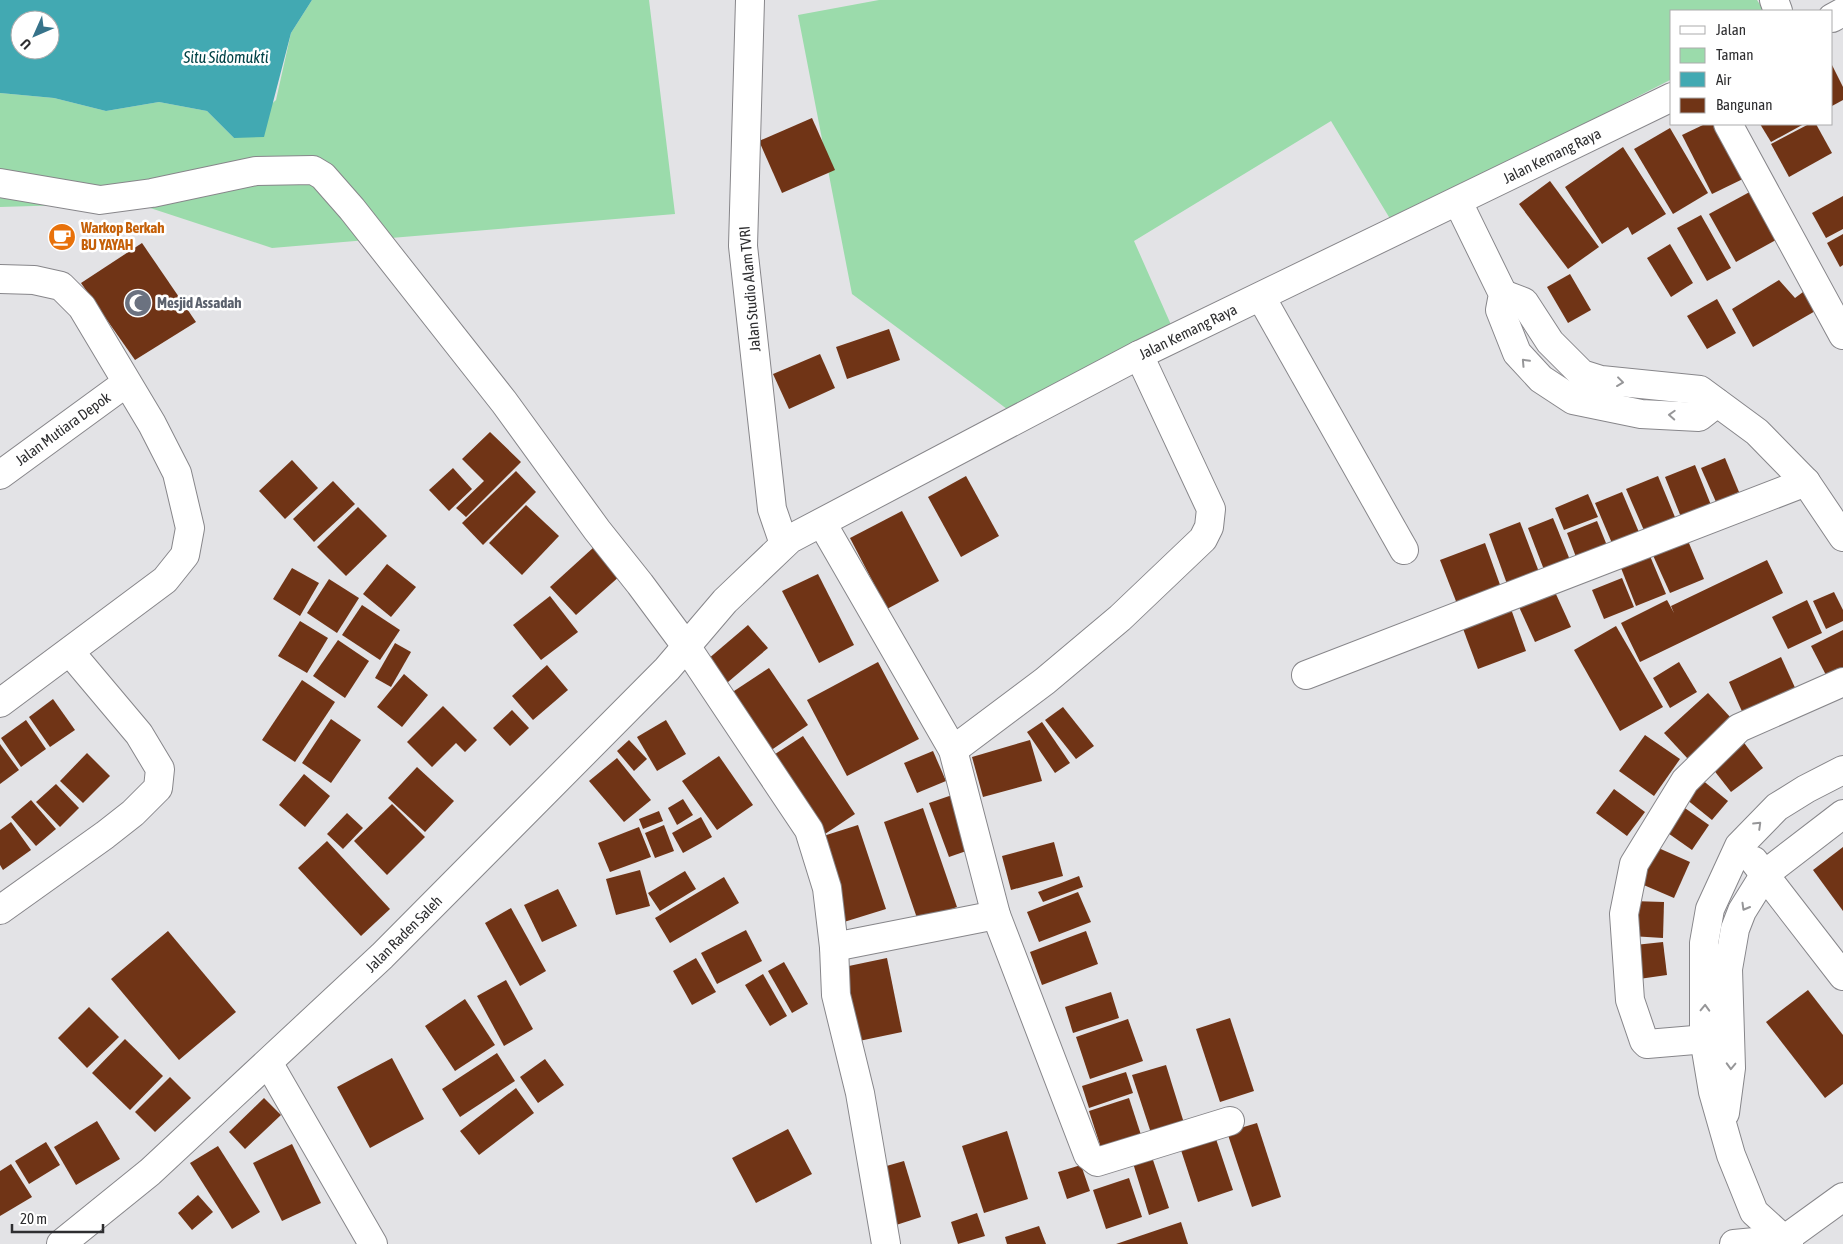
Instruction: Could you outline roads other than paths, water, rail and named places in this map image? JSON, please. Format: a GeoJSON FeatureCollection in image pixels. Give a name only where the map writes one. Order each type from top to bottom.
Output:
{"type":"FeatureCollection","features":[{"type":"Feature","properties":{"kind":"street","name":"Jalan Studio Alam TVRI"},"geometry":{"type":"LineString","coordinates":[[750,0],[743,246],[772,509],[784,544]]}},
{"type":"Feature","properties":{"kind":"street","name":"Jalan Kemang Raya"},"geometry":{"type":"LineString","coordinates":[[725,601],[784,544],[822,523],[1139,355],[1670,98]]}},
{"type":"Feature","properties":{"kind":"street"},"geometry":{"type":"LineString","coordinates":[[1729,125],[1843,335]]}},
{"type":"Feature","properties":{"kind":"street"},"geometry":{"type":"LineString","coordinates":[[0,182],[100,200],[152,193],[256,171],[313,170],[323,176],[395,262],[504,402],[686,646],[809,830],[827,888],[834,947],[836,995],[860,1094],[886,1244]]}},
{"type":"Feature","properties":{"kind":"street"},"geometry":{"type":"LineString","coordinates":[[1458,202],[1503,294],[1500,310],[1517,353],[1541,379],[1573,400],[1641,414],[1698,417],[1717,403]]}},
{"type":"Feature","properties":{"kind":"street"},"geometry":{"type":"LineString","coordinates":[[0,279],[34,280],[61,286],[82,307],[126,384],[152,424],[177,473],[190,528],[185,555],[164,580],[0,703]]}},
{"type":"Feature","properties":{"kind":"street"},"geometry":{"type":"LineString","coordinates":[[1503,294],[1524,302],[1550,342],[1582,374],[1601,380],[1700,390],[1757,432],[1806,482],[1843,537]]}},
{"type":"Feature","properties":{"kind":"street"},"geometry":{"type":"LineString","coordinates":[[1262,296],[1404,550]]}},
{"type":"Feature","properties":{"kind":"street"},"geometry":{"type":"LineString","coordinates":[[953,750],[1045,681],[1120,618],[1203,539],[1209,527],[1212,509],[1139,355]]}},
{"type":"Feature","properties":{"kind":"street"},"geometry":{"type":"LineString","coordinates":[[1573,400],[1582,374]]}},
{"type":"Feature","properties":{"kind":"street","name":"Jalan Mutiara Depok"},"geometry":{"type":"LineString","coordinates":[[0,476],[126,384]]}},
{"type":"Feature","properties":{"kind":"street"},"geometry":{"type":"LineString","coordinates":[[1306,675],[1806,482]]}},
{"type":"Feature","properties":{"kind":"street"},"geometry":{"type":"LineString","coordinates":[[822,523],[953,750],[996,915],[1088,1155],[1097,1162],[1230,1121]]}},
{"type":"Feature","properties":{"kind":"street","name":"Jalan Raden Saleh"},"geometry":{"type":"LineString","coordinates":[[61,1244],[150,1172],[268,1064],[466,872],[667,669],[725,601]]}},
{"type":"Feature","properties":{"kind":"street"},"geometry":{"type":"LineString","coordinates":[[0,910],[105,835],[133,813],[158,788],[160,770],[139,734],[70,652]]}},
{"type":"Feature","properties":{"kind":"street"},"geometry":{"type":"LineString","coordinates":[[1717,1037],[1647,1044],[1644,1041],[1630,1000],[1624,914],[1634,864],[1685,781],[1739,728],[1843,682]]}},
{"type":"Feature","properties":{"kind":"street"},"geometry":{"type":"LineString","coordinates":[[1717,1037],[1704,942],[1710,909],[1739,846],[1777,806],[1843,770]]}},
{"type":"Feature","properties":{"kind":"street"},"geometry":{"type":"LineString","coordinates":[[1787,1241],[1754,1212],[1731,1155],[1713,1092],[1717,1037],[1735,929],[1742,912],[1765,874],[1843,814]]}},
{"type":"Feature","properties":{"kind":"street"},"geometry":{"type":"LineString","coordinates":[[1739,846],[1765,874],[1843,976]]}},
{"type":"Feature","properties":{"kind":"street"},"geometry":{"type":"LineString","coordinates":[[834,947],[996,915]]}},
{"type":"Feature","properties":{"kind":"street"},"geometry":{"type":"LineString","coordinates":[[268,1064],[373,1244]]}},
{"type":"Feature","properties":{"kind":"street"},"geometry":{"type":"LineString","coordinates":[[1734,1244],[1787,1241],[1843,1197]]}},
{"type":"Feature","properties":{"kind":"water","name":"Situ Sidomukti"},"geometry":{"type":"Polygon","coordinates":[[[0,0],[312,0],[291,33],[264,137],[234,138],[207,111],[159,102],[106,111],[54,98],[0,93],[0,0]]]}},
{"type":"Feature","properties":{"kind":"place","name":"Warkop Berkah BU YAYAH"},"geometry":{"type":"Point","coordinates":[62,237]}},
{"type":"Feature","properties":{"kind":"place","name":"Mesjid Assadah"},"geometry":{"type":"Point","coordinates":[138,303]}}]}
